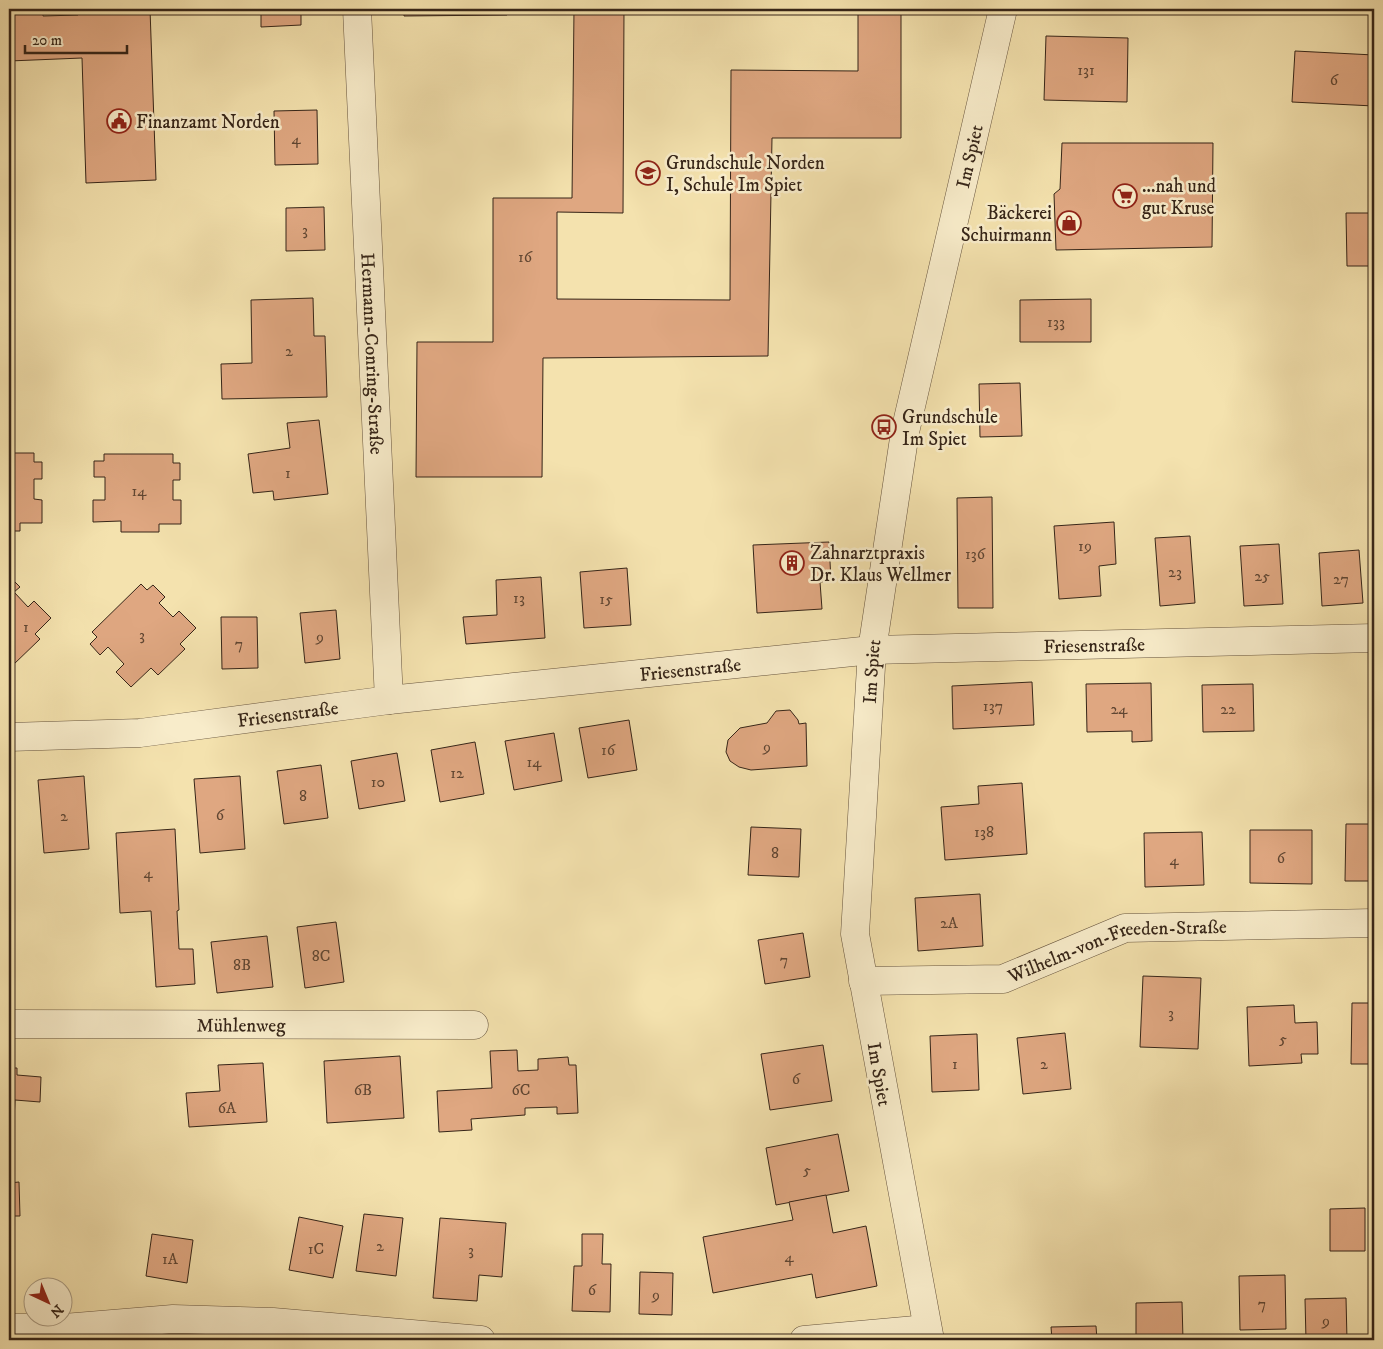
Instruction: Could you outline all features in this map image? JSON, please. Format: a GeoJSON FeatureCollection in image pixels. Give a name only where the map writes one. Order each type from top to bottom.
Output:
{"type":"FeatureCollection","features":[{"type":"Feature","properties":{"kind":"street","name":"Hermann-Conring-Straße"},"geometry":{"type":"LineString","coordinates":[[357,9],[389,700]]}},
{"type":"Feature","properties":{"kind":"street","name":"Im Spiet"},"geometry":{"type":"LineString","coordinates":[[928,1334],[855,934],[872,650],[905,432],[1003,9]]}},
{"type":"Feature","properties":{"kind":"street","name":"Friesenstraße"},"geometry":{"type":"LineString","coordinates":[[9,737],[140,733],[389,700],[872,650],[1374,638]]}},
{"type":"Feature","properties":{"kind":"street","name":"Wilhelm-von-Freeden-Straße"},"geometry":{"type":"LineString","coordinates":[[863,981],[1004,979],[1125,928],[1374,923]]}},
{"type":"Feature","properties":{"kind":"street","name":"Mühlenweg"},"geometry":{"type":"LineString","coordinates":[[9,1024],[474,1025]]}},
{"type":"Feature","properties":{"kind":"street"},"geometry":{"type":"LineString","coordinates":[[9,1328],[64,1328],[173,1319],[273,1322],[481,1340]]}},
{"type":"Feature","properties":{"kind":"street"},"geometry":{"type":"LineString","coordinates":[[804,1340],[928,1334]]}},
{"type":"Feature","properties":{"kind":"building","name":"Finanzamt Norden"},"geometry":{"type":"Polygon","coordinates":[[[9,9],[43,9],[43,16],[78,15],[78,9],[150,9],[156,180],[86,183],[82,58],[9,61],[9,9]]]}},
{"type":"Feature","properties":{"kind":"building"},"geometry":{"type":"Polygon","coordinates":[[[261,9],[301,9],[301,25],[261,27],[261,9]]]}},
{"type":"Feature","properties":{"kind":"building"},"geometry":{"type":"Polygon","coordinates":[[[404,9],[507,9],[507,15],[404,16],[404,9]]]}},
{"type":"Feature","properties":{"kind":"building"},"geometry":{"type":"Polygon","coordinates":[[[574,9],[624,9],[623,213],[557,212],[557,299],[730,300],[731,70],[858,71],[858,9],[901,9],[901,138],[772,138],[768,356],[543,358],[542,477],[416,477],[417,342],[493,342],[493,198],[572,198],[574,9]]]}},
{"type":"Feature","properties":{"kind":"building"},"geometry":{"type":"Polygon","coordinates":[[[1046,36],[1128,38],[1127,102],[1044,100],[1046,36]]]}},
{"type":"Feature","properties":{"kind":"building"},"geometry":{"type":"Polygon","coordinates":[[[1295,51],[1374,55],[1374,106],[1292,102],[1295,51]]]}},
{"type":"Feature","properties":{"kind":"building"},"geometry":{"type":"Polygon","coordinates":[[[317,110],[318,164],[275,165],[274,111],[317,110]]]}},
{"type":"Feature","properties":{"kind":"building"},"geometry":{"type":"Polygon","coordinates":[[[1062,143],[1213,143],[1212,247],[1056,250],[1054,194],[1060,189],[1062,143]]]}},
{"type":"Feature","properties":{"kind":"building"},"geometry":{"type":"Polygon","coordinates":[[[324,207],[325,250],[286,251],[286,208],[324,207]]]}},
{"type":"Feature","properties":{"kind":"building"},"geometry":{"type":"Polygon","coordinates":[[[1346,213],[1374,213],[1374,266],[1347,266],[1346,213]]]}},
{"type":"Feature","properties":{"kind":"building"},"geometry":{"type":"Polygon","coordinates":[[[313,298],[314,336],[325,336],[327,397],[222,399],[221,364],[252,363],[251,300],[313,298]]]}},
{"type":"Feature","properties":{"kind":"building"},"geometry":{"type":"Polygon","coordinates":[[[1091,299],[1091,342],[1020,342],[1020,300],[1091,299]]]}},
{"type":"Feature","properties":{"kind":"building"},"geometry":{"type":"Polygon","coordinates":[[[1020,383],[1022,436],[980,437],[979,384],[1020,383]]]}},
{"type":"Feature","properties":{"kind":"building"},"geometry":{"type":"Polygon","coordinates":[[[319,420],[328,494],[274,500],[273,491],[253,493],[248,454],[290,448],[287,423],[319,420]]]}},
{"type":"Feature","properties":{"kind":"building"},"geometry":{"type":"Polygon","coordinates":[[[9,453],[34,453],[34,462],[42,462],[42,479],[34,479],[34,499],[42,500],[42,523],[20,523],[20,531],[9,531],[9,453]]]}},
{"type":"Feature","properties":{"kind":"building"},"geometry":{"type":"Polygon","coordinates":[[[104,454],[173,454],[173,463],[180,463],[180,480],[173,480],[173,500],[181,500],[181,524],[159,524],[159,532],[121,532],[121,521],[93,522],[93,500],[105,500],[105,477],[94,477],[94,461],[104,461],[104,454]]]}},
{"type":"Feature","properties":{"kind":"building"},"geometry":{"type":"Polygon","coordinates":[[[992,497],[993,608],[958,608],[957,498],[992,497]]]}},
{"type":"Feature","properties":{"kind":"building"},"geometry":{"type":"Polygon","coordinates":[[[1114,522],[1116,564],[1099,566],[1101,596],[1059,599],[1054,526],[1114,522]]]}},
{"type":"Feature","properties":{"kind":"building"},"geometry":{"type":"Polygon","coordinates":[[[1190,536],[1195,603],[1160,606],[1155,538],[1190,536]]]}},
{"type":"Feature","properties":{"kind":"building","name":"Zahnarztpraxis Dr. Klaus Wellmer"},"geometry":{"type":"Polygon","coordinates":[[[829,542],[831,581],[820,582],[822,609],[757,613],[753,545],[829,542]]]}},
{"type":"Feature","properties":{"kind":"building"},"geometry":{"type":"Polygon","coordinates":[[[1279,544],[1283,604],[1244,606],[1240,546],[1279,544]]]}},
{"type":"Feature","properties":{"kind":"building"},"geometry":{"type":"Polygon","coordinates":[[[1359,550],[1363,603],[1322,606],[1319,553],[1359,550]]]}},
{"type":"Feature","properties":{"kind":"building"},"geometry":{"type":"Polygon","coordinates":[[[627,568],[631,625],[584,628],[580,572],[627,568]]]}},
{"type":"Feature","properties":{"kind":"building"},"geometry":{"type":"Polygon","coordinates":[[[9,576],[20,587],[14,592],[28,607],[34,601],[51,618],[35,634],[40,639],[13,665],[9,661],[9,576]]]}},
{"type":"Feature","properties":{"kind":"building"},"geometry":{"type":"Polygon","coordinates":[[[541,577],[545,638],[466,644],[463,617],[497,615],[496,580],[541,577]]]}},
{"type":"Feature","properties":{"kind":"building"},"geometry":{"type":"Polygon","coordinates":[[[141,584],[147,590],[153,585],[165,597],[159,603],[173,617],[179,611],[196,628],[180,644],[185,649],[158,675],[151,668],[131,687],[116,672],[124,664],[108,647],[100,655],[90,644],[97,637],[92,632],[141,584]]]}},
{"type":"Feature","properties":{"kind":"building"},"geometry":{"type":"Polygon","coordinates":[[[336,610],[340,659],[305,663],[300,613],[336,610]]]}},
{"type":"Feature","properties":{"kind":"building"},"geometry":{"type":"Polygon","coordinates":[[[221,617],[257,617],[258,668],[222,669],[221,617]]]}},
{"type":"Feature","properties":{"kind":"building"},"geometry":{"type":"Polygon","coordinates":[[[1032,682],[1034,725],[953,729],[952,686],[1032,682]]]}},
{"type":"Feature","properties":{"kind":"building"},"geometry":{"type":"Polygon","coordinates":[[[1151,683],[1152,741],[1132,742],[1132,731],[1087,732],[1086,684],[1151,683]]]}},
{"type":"Feature","properties":{"kind":"building"},"geometry":{"type":"Polygon","coordinates":[[[1253,684],[1254,731],[1203,732],[1202,685],[1253,684]]]}},
{"type":"Feature","properties":{"kind":"building"},"geometry":{"type":"Polygon","coordinates":[[[790,710],[799,724],[806,723],[807,766],[751,770],[739,767],[730,761],[726,752],[728,740],[740,728],[767,723],[776,711],[790,710]]]}},
{"type":"Feature","properties":{"kind":"building"},"geometry":{"type":"Polygon","coordinates":[[[629,720],[637,770],[588,778],[579,728],[629,720]]]}},
{"type":"Feature","properties":{"kind":"building"},"geometry":{"type":"Polygon","coordinates":[[[554,733],[562,781],[514,790],[505,741],[554,733]]]}},
{"type":"Feature","properties":{"kind":"building"},"geometry":{"type":"Polygon","coordinates":[[[475,742],[484,794],[440,802],[431,750],[475,742]]]}},
{"type":"Feature","properties":{"kind":"building"},"geometry":{"type":"Polygon","coordinates":[[[397,753],[405,801],[359,809],[351,761],[397,753]]]}},
{"type":"Feature","properties":{"kind":"building"},"geometry":{"type":"Polygon","coordinates":[[[321,765],[328,818],[284,824],[277,771],[321,765]]]}},
{"type":"Feature","properties":{"kind":"building"},"geometry":{"type":"Polygon","coordinates":[[[84,776],[89,849],[44,853],[38,780],[84,776]]]}},
{"type":"Feature","properties":{"kind":"building"},"geometry":{"type":"Polygon","coordinates":[[[240,776],[245,849],[200,853],[194,779],[240,776]]]}},
{"type":"Feature","properties":{"kind":"building"},"geometry":{"type":"Polygon","coordinates":[[[1022,783],[1027,854],[945,860],[941,807],[979,804],[978,786],[1022,783]]]}},
{"type":"Feature","properties":{"kind":"building"},"geometry":{"type":"Polygon","coordinates":[[[1346,824],[1374,824],[1374,881],[1345,881],[1346,824]]]}},
{"type":"Feature","properties":{"kind":"building"},"geometry":{"type":"Polygon","coordinates":[[[751,827],[801,829],[799,877],[748,875],[751,827]]]}},
{"type":"Feature","properties":{"kind":"building"},"geometry":{"type":"Polygon","coordinates":[[[175,829],[179,949],[193,949],[195,984],[156,987],[151,911],[120,913],[116,833],[175,829]]]}},
{"type":"Feature","properties":{"kind":"building"},"geometry":{"type":"Polygon","coordinates":[[[1250,830],[1312,830],[1312,884],[1250,883],[1250,830]]]}},
{"type":"Feature","properties":{"kind":"building"},"geometry":{"type":"Polygon","coordinates":[[[1202,832],[1204,885],[1145,887],[1144,833],[1202,832]]]}},
{"type":"Feature","properties":{"kind":"building"},"geometry":{"type":"Polygon","coordinates":[[[980,894],[983,946],[918,951],[915,898],[980,894]]]}},
{"type":"Feature","properties":{"kind":"building"},"geometry":{"type":"Polygon","coordinates":[[[336,922],[344,982],[305,988],[297,927],[336,922]]]}},
{"type":"Feature","properties":{"kind":"building"},"geometry":{"type":"Polygon","coordinates":[[[803,933],[810,977],[765,984],[758,940],[803,933]]]}},
{"type":"Feature","properties":{"kind":"building"},"geometry":{"type":"Polygon","coordinates":[[[267,936],[273,987],[217,993],[211,942],[267,936]]]}},
{"type":"Feature","properties":{"kind":"building"},"geometry":{"type":"Polygon","coordinates":[[[1143,976],[1201,978],[1198,1049],[1140,1047],[1143,976]]]}},
{"type":"Feature","properties":{"kind":"building"},"geometry":{"type":"Polygon","coordinates":[[[1352,1003],[1374,1003],[1374,1064],[1351,1064],[1352,1003]]]}},
{"type":"Feature","properties":{"kind":"building"},"geometry":{"type":"Polygon","coordinates":[[[1294,1005],[1295,1023],[1317,1022],[1318,1054],[1301,1054],[1302,1063],[1249,1066],[1247,1007],[1294,1005]]]}},
{"type":"Feature","properties":{"kind":"building"},"geometry":{"type":"Polygon","coordinates":[[[1065,1033],[1071,1089],[1023,1094],[1017,1038],[1065,1033]]]}},
{"type":"Feature","properties":{"kind":"building"},"geometry":{"type":"Polygon","coordinates":[[[977,1034],[979,1090],[932,1092],[930,1036],[977,1034]]]}},
{"type":"Feature","properties":{"kind":"building"},"geometry":{"type":"Polygon","coordinates":[[[823,1045],[832,1101],[770,1110],[761,1054],[823,1045]]]}},
{"type":"Feature","properties":{"kind":"building"},"geometry":{"type":"Polygon","coordinates":[[[517,1050],[518,1071],[538,1070],[538,1059],[568,1057],[569,1065],[576,1065],[578,1113],[557,1114],[557,1107],[525,1108],[525,1115],[471,1119],[472,1130],[439,1132],[437,1091],[492,1088],[490,1051],[517,1050]]]}},
{"type":"Feature","properties":{"kind":"building"},"geometry":{"type":"Polygon","coordinates":[[[400,1056],[404,1118],[327,1123],[324,1061],[400,1056]]]}},
{"type":"Feature","properties":{"kind":"building"},"geometry":{"type":"Polygon","coordinates":[[[263,1063],[267,1122],[189,1127],[186,1093],[220,1091],[218,1065],[263,1063]]]}},
{"type":"Feature","properties":{"kind":"building"},"geometry":{"type":"Polygon","coordinates":[[[9,1068],[17,1068],[17,1075],[41,1077],[40,1102],[15,1100],[14,1121],[9,1121],[9,1068]]]}},
{"type":"Feature","properties":{"kind":"building"},"geometry":{"type":"Polygon","coordinates":[[[838,1134],[849,1191],[776,1205],[766,1148],[838,1134]]]}},
{"type":"Feature","properties":{"kind":"building"},"geometry":{"type":"Polygon","coordinates":[[[19,1182],[20,1216],[9,1216],[9,1183],[19,1182]]]}},
{"type":"Feature","properties":{"kind":"building"},"geometry":{"type":"Polygon","coordinates":[[[826,1195],[833,1233],[866,1226],[877,1286],[816,1298],[812,1274],[713,1293],[703,1237],[793,1220],[789,1202],[826,1195]]]}},
{"type":"Feature","properties":{"kind":"building"},"geometry":{"type":"Polygon","coordinates":[[[1365,1208],[1365,1251],[1330,1251],[1330,1209],[1365,1208]]]}},
{"type":"Feature","properties":{"kind":"building"},"geometry":{"type":"Polygon","coordinates":[[[364,1214],[403,1218],[396,1276],[356,1271],[364,1214]]]}},
{"type":"Feature","properties":{"kind":"building"},"geometry":{"type":"Polygon","coordinates":[[[299,1217],[343,1226],[333,1278],[289,1270],[299,1217]]]}},
{"type":"Feature","properties":{"kind":"building"},"geometry":{"type":"Polygon","coordinates":[[[440,1218],[506,1223],[502,1277],[479,1275],[477,1301],[433,1298],[440,1218]]]}},
{"type":"Feature","properties":{"kind":"building"},"geometry":{"type":"Polygon","coordinates":[[[152,1234],[193,1240],[187,1283],[146,1276],[152,1234]]]}},
{"type":"Feature","properties":{"kind":"building"},"geometry":{"type":"Polygon","coordinates":[[[582,1234],[603,1234],[602,1264],[611,1264],[610,1312],[572,1311],[574,1266],[582,1266],[582,1234]]]}},
{"type":"Feature","properties":{"kind":"building"},"geometry":{"type":"Polygon","coordinates":[[[640,1272],[673,1273],[672,1315],[639,1314],[640,1272]]]}},
{"type":"Feature","properties":{"kind":"building"},"geometry":{"type":"Polygon","coordinates":[[[1285,1275],[1286,1329],[1240,1330],[1239,1276],[1285,1275]]]}},
{"type":"Feature","properties":{"kind":"building"},"geometry":{"type":"Polygon","coordinates":[[[1346,1298],[1347,1340],[1306,1340],[1305,1299],[1346,1298]]]}},
{"type":"Feature","properties":{"kind":"building"},"geometry":{"type":"Polygon","coordinates":[[[1182,1302],[1183,1340],[1136,1340],[1136,1303],[1182,1302]]]}},
{"type":"Feature","properties":{"kind":"building"},"geometry":{"type":"Polygon","coordinates":[[[1096,1326],[1097,1340],[1052,1340],[1051,1327],[1096,1326]]]}},
{"type":"Feature","properties":{"kind":"place","name":"Finanzamt Norden"},"geometry":{"type":"Point","coordinates":[119,121]}},
{"type":"Feature","properties":{"kind":"place","name":"Grundschule Norden I, Schule Im Spiet"},"geometry":{"type":"Point","coordinates":[648,173]}},
{"type":"Feature","properties":{"kind":"place","name":"...nah und gut Kruse"},"geometry":{"type":"Point","coordinates":[1125,196]}},
{"type":"Feature","properties":{"kind":"place","name":"Bäckerei Schuirmann"},"geometry":{"type":"Point","coordinates":[1069,223]}},
{"type":"Feature","properties":{"kind":"place","name":"Grundschule Im Spiet"},"geometry":{"type":"Point","coordinates":[884,427]}},
{"type":"Feature","properties":{"kind":"place","name":"Zahnarztpraxis Dr. Klaus Wellmer"},"geometry":{"type":"Point","coordinates":[792,563]}}]}
